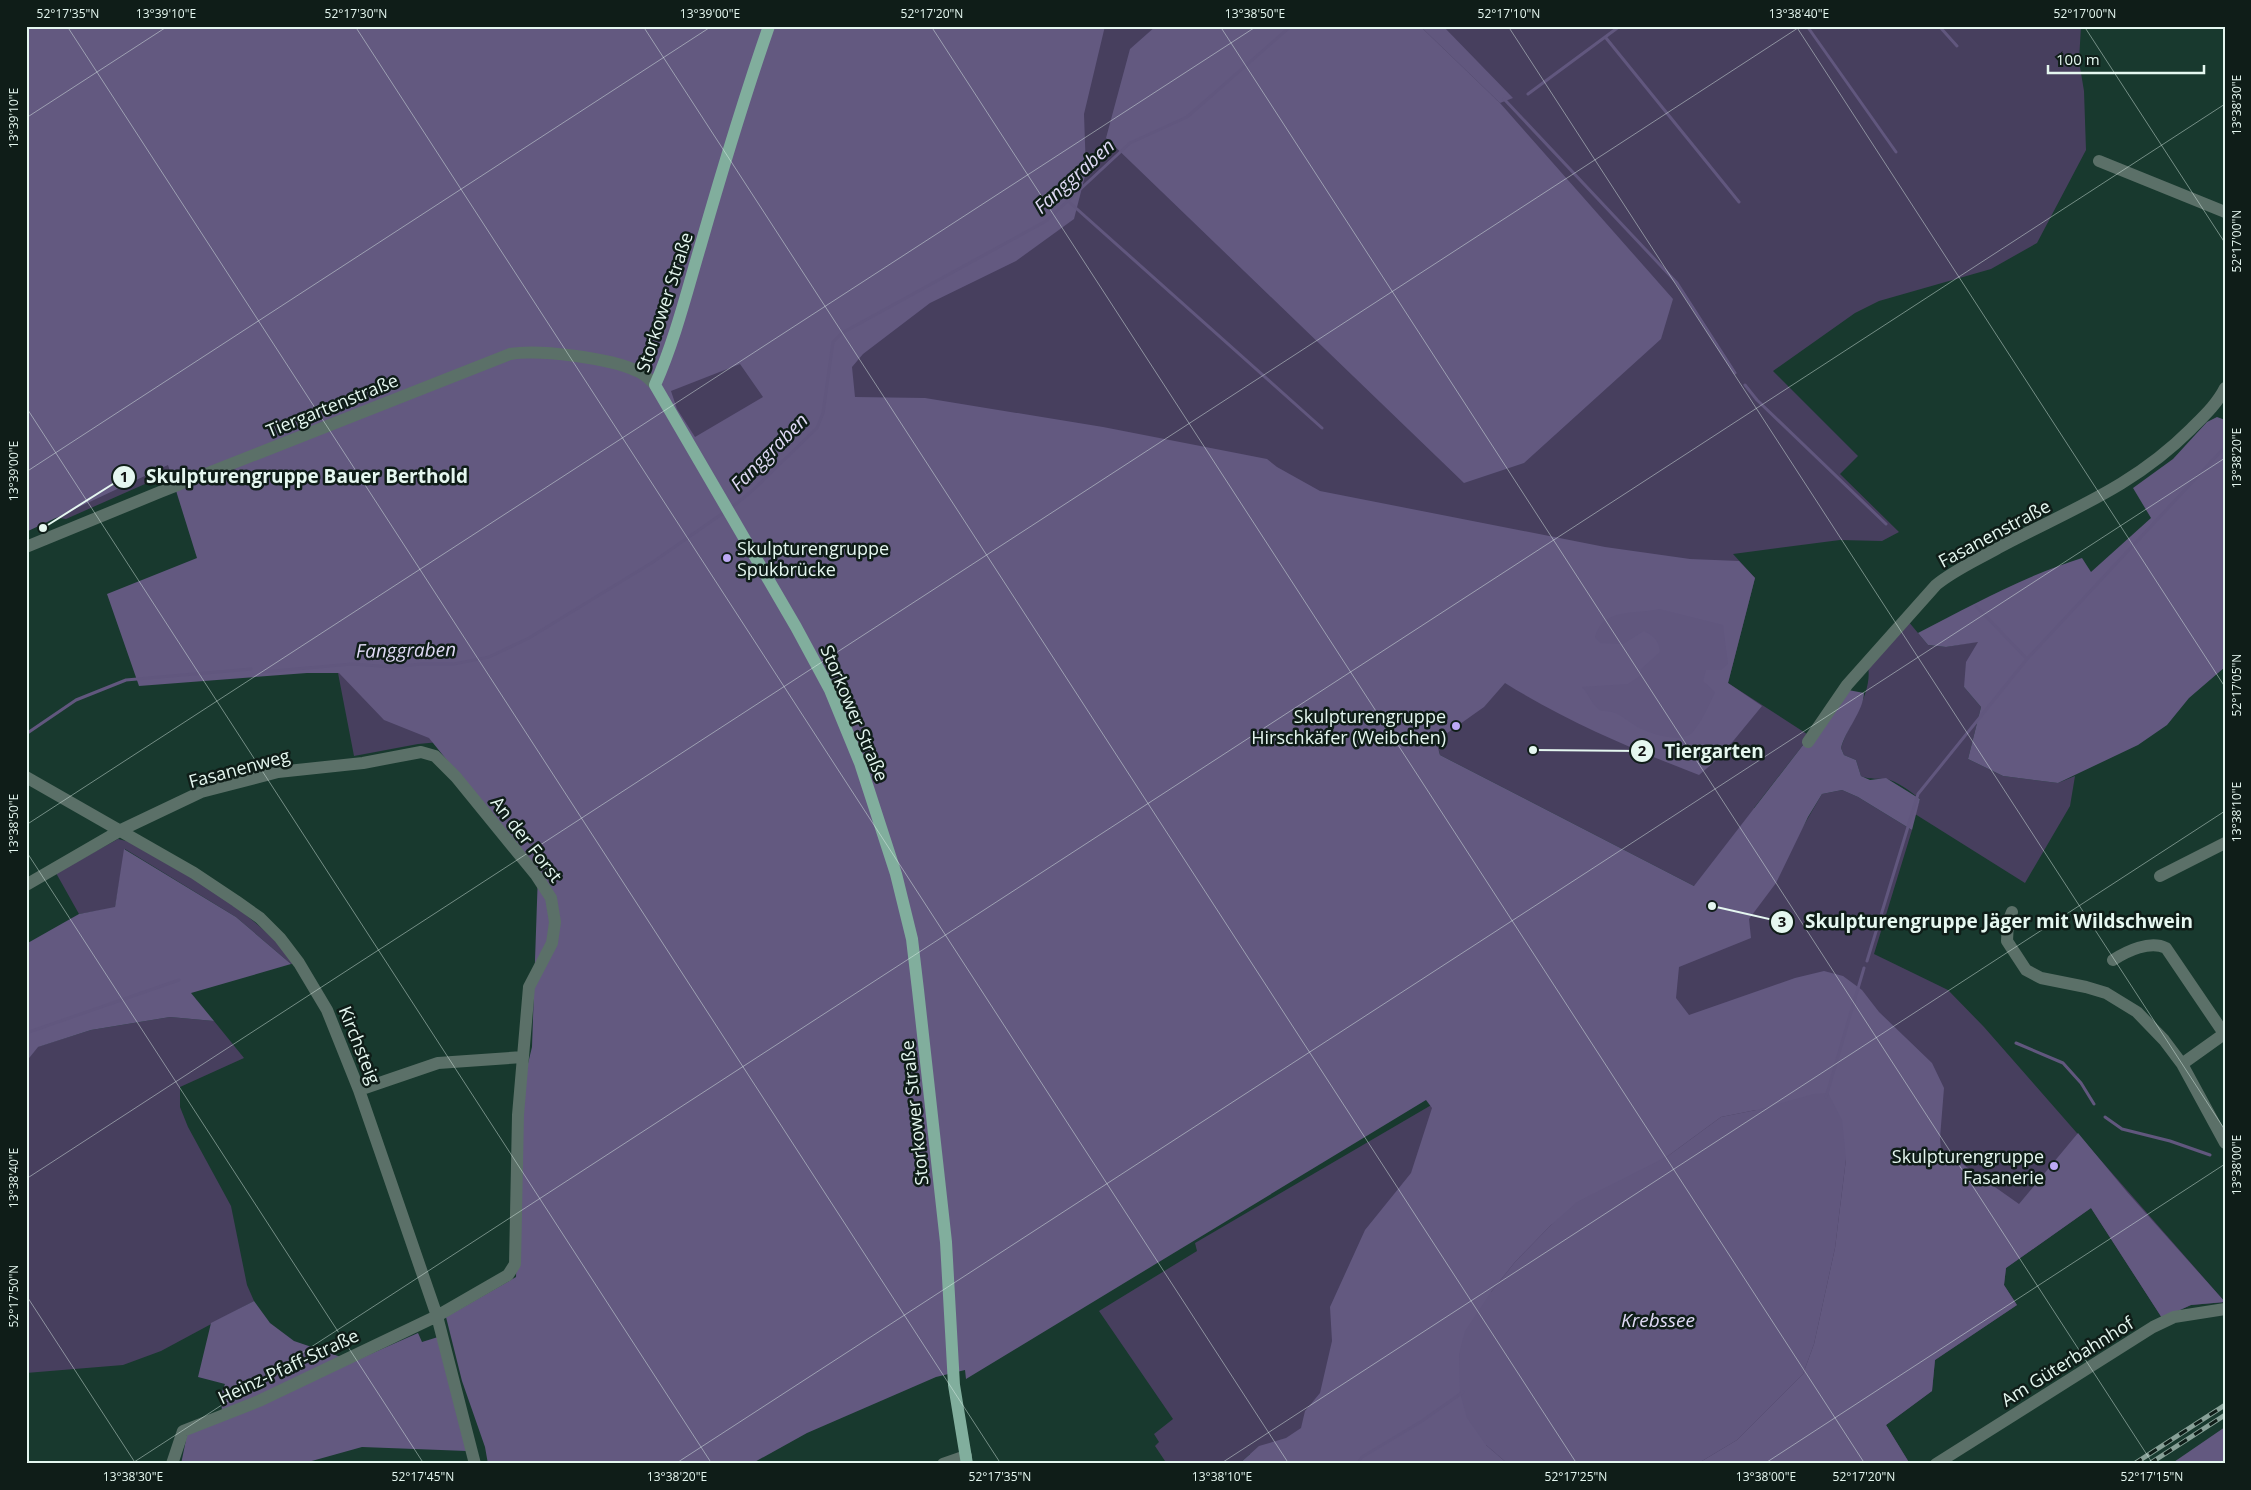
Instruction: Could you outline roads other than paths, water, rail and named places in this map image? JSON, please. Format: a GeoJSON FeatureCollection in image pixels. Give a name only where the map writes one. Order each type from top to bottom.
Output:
{"type":"FeatureCollection","features":[{"type":"Feature","properties":{"kind":"main road","name":"Storkower Straße"},"geometry":{"type":"LineString","coordinates":[[768,26],[667,359],[655,385],[796,627],[830,690],[860,763],[905,904],[912,940],[932,1113],[946,1242],[954,1386],[966,1460]]}},
{"type":"Feature","properties":{"kind":"street"},"geometry":{"type":"LineString","coordinates":[[2099,161],[2225,212]]}},
{"type":"Feature","properties":{"kind":"street","name":"Tiergartenstraße"},"geometry":{"type":"LineString","coordinates":[[26,547],[169,488],[510,354],[522,352],[556,354],[616,364],[647,376],[655,385]]}},
{"type":"Feature","properties":{"kind":"street","name":"Fasanenstraße"},"geometry":{"type":"LineString","coordinates":[[1808,742],[1847,684],[1936,585],[1947,576],[2024,534],[2114,490],[2163,456],[2220,407],[2225,388]]}},
{"type":"Feature","properties":{"kind":"street","name":"Fasanenweg"},"geometry":{"type":"LineString","coordinates":[[26,885],[121,830],[202,792],[269,774],[363,764],[420,752]]}},
{"type":"Feature","properties":{"kind":"street","name":"An der Forst"},"geometry":{"type":"LineString","coordinates":[[420,752],[435,756],[456,777],[536,875],[551,898],[556,922],[552,943],[529,987],[518,1115],[515,1264],[508,1275],[437,1316]]}},
{"type":"Feature","properties":{"kind":"street","name":"Kirchsteig"},"geometry":{"type":"LineString","coordinates":[[26,777],[121,830],[236,901],[260,918],[280,938],[299,963],[327,1010],[359,1090],[437,1316],[475,1464]]}},
{"type":"Feature","properties":{"kind":"street"},"geometry":{"type":"LineString","coordinates":[[2160,876],[2225,844]]}},
{"type":"Feature","properties":{"kind":"street"},"geometry":{"type":"LineString","coordinates":[[2012,912],[2008,922],[2007,941],[2026,970],[2041,978],[2106,993],[2125,1003],[2152,1027],[2182,1064],[2225,1143]]}},
{"type":"Feature","properties":{"kind":"street"},"geometry":{"type":"LineString","coordinates":[[2113,960],[2148,945],[2158,944],[2166,948],[2224,1035],[2182,1064]]}},
{"type":"Feature","properties":{"kind":"street"},"geometry":{"type":"LineString","coordinates":[[359,1090],[438,1064],[523,1057]]}},
{"type":"Feature","properties":{"kind":"street","name":"Am Güterbahnhof"},"geometry":{"type":"LineString","coordinates":[[1936,1464],[2153,1327],[2174,1317],[2225,1309]]}},
{"type":"Feature","properties":{"kind":"street","name":"Heinz-Pfaff-Straße"},"geometry":{"type":"LineString","coordinates":[[172,1464],[184,1432],[259,1401],[437,1316]]}},
{"type":"Feature","properties":{"kind":"street"},"geometry":{"type":"LineString","coordinates":[[943,1464],[966,1460]]}},
{"type":"Feature","properties":{"kind":"water"},"geometry":{"type":"Polygon","coordinates":[[[1420,26],[1443,26],[1513,98],[1500,103],[1420,26]]]}},
{"type":"Feature","properties":{"kind":"water"},"geometry":{"type":"Polygon","coordinates":[[[1659,609],[1723,625],[1728,664],[1721,670],[1706,670],[1703,681],[1715,692],[1705,713],[1692,733],[1679,738],[1648,732],[1616,713],[1601,711],[1595,706],[1582,687],[1628,684],[1640,676],[1641,669],[1660,652],[1657,642],[1653,637],[1644,631],[1623,644],[1600,643],[1595,637],[1599,627],[1612,617],[1659,609]]]}},
{"type":"Feature","properties":{"kind":"water","name":"Krebssee"},"geometry":{"type":"Polygon","coordinates":[[[1828,1093],[1842,1120],[1846,1159],[1835,1248],[1814,1344],[1803,1374],[1737,1440],[1697,1464],[1508,1464],[1486,1445],[1467,1418],[1460,1393],[1459,1354],[1465,1331],[1491,1292],[1515,1262],[1551,1225],[1577,1202],[1668,1156],[1721,1117],[1756,1110],[1814,1094],[1828,1093]]]}},
{"type":"Feature","properties":{"kind":"waterway","name":"Fanggraben"},"geometry":{"type":"LineString","coordinates":[[731,508],[753,490],[817,428],[823,413],[833,342],[842,333],[1046,221],[1130,143],[1187,117],[1291,26]]}},
{"type":"Feature","properties":{"kind":"waterway"},"geometry":{"type":"LineString","coordinates":[[1528,94],[1620,26]]}},
{"type":"Feature","properties":{"kind":"waterway"},"geometry":{"type":"LineString","coordinates":[[1807,26],[1896,152]]}},
{"type":"Feature","properties":{"kind":"waterway"},"geometry":{"type":"LineString","coordinates":[[1939,26],[1957,46]]}},
{"type":"Feature","properties":{"kind":"waterway"},"geometry":{"type":"LineString","coordinates":[[1606,38],[1739,202]]}},
{"type":"Feature","properties":{"kind":"waterway"},"geometry":{"type":"LineString","coordinates":[[1504,99],[1677,283],[1735,373]]}},
{"type":"Feature","properties":{"kind":"waterway"},"geometry":{"type":"LineString","coordinates":[[1068,201],[1322,428]]}},
{"type":"Feature","properties":{"kind":"waterway"},"geometry":{"type":"LineString","coordinates":[[1745,385],[1757,400],[1886,524]]}},
{"type":"Feature","properties":{"kind":"waterway"},"geometry":{"type":"LineString","coordinates":[[1867,961],[1918,794],[2027,659],[2225,447]]}},
{"type":"Feature","properties":{"kind":"waterway","name":"Fanggraben"},"geometry":{"type":"LineString","coordinates":[[262,672],[352,664],[393,667],[421,664],[454,664],[489,657],[529,638],[653,562],[726,511]]}},
{"type":"Feature","properties":{"kind":"waterway"},"geometry":{"type":"LineString","coordinates":[[1976,606],[2027,659]]}},
{"type":"Feature","properties":{"kind":"waterway","name":"Fanggraben"},"geometry":{"type":"LineString","coordinates":[[26,734],[76,700],[126,680],[251,669]]}},
{"type":"Feature","properties":{"kind":"waterway"},"geometry":{"type":"LineString","coordinates":[[1826,1097],[1864,968]]}},
{"type":"Feature","properties":{"kind":"waterway"},"geometry":{"type":"LineString","coordinates":[[26,1033],[179,980]]}},
{"type":"Feature","properties":{"kind":"waterway"},"geometry":{"type":"LineString","coordinates":[[2016,1043],[2063,1063],[2081,1083],[2094,1104]]}},
{"type":"Feature","properties":{"kind":"waterway"},"geometry":{"type":"LineString","coordinates":[[2105,1117],[2122,1129],[2170,1141],[2210,1155]]}},
{"type":"Feature","properties":{"kind":"waterway"},"geometry":{"type":"LineString","coordinates":[[1357,1464],[1362,1457],[1422,1421],[1463,1392]]}},
{"type":"Feature","properties":{"kind":"railway"},"geometry":{"type":"LineString","coordinates":[[2134,1464],[2225,1405]]}},
{"type":"Feature","properties":{"kind":"railway"},"geometry":{"type":"LineString","coordinates":[[2149,1464],[2225,1415]]}},
{"type":"Feature","properties":{"kind":"place","name":"Skulpturengruppe Bauer Berthold"},"geometry":{"type":"Point","coordinates":[43,528]}},
{"type":"Feature","properties":{"kind":"place","name":"Skulpturengruppe Spukbrücke"},"geometry":{"type":"Point","coordinates":[727,558]}},
{"type":"Feature","properties":{"kind":"place","name":"Skulpturengruppe Hirschkäfer (Weibchen)"},"geometry":{"type":"Point","coordinates":[1456,726]}},
{"type":"Feature","properties":{"kind":"place","name":"Tiergarten"},"geometry":{"type":"Point","coordinates":[1533,750]}},
{"type":"Feature","properties":{"kind":"place","name":"Skulpturengruppe Jäger mit Wildschwein"},"geometry":{"type":"Point","coordinates":[1712,906]}},
{"type":"Feature","properties":{"kind":"place","name":"Skulpturengruppe Fasanerie"},"geometry":{"type":"Point","coordinates":[2054,1166]}}]}
